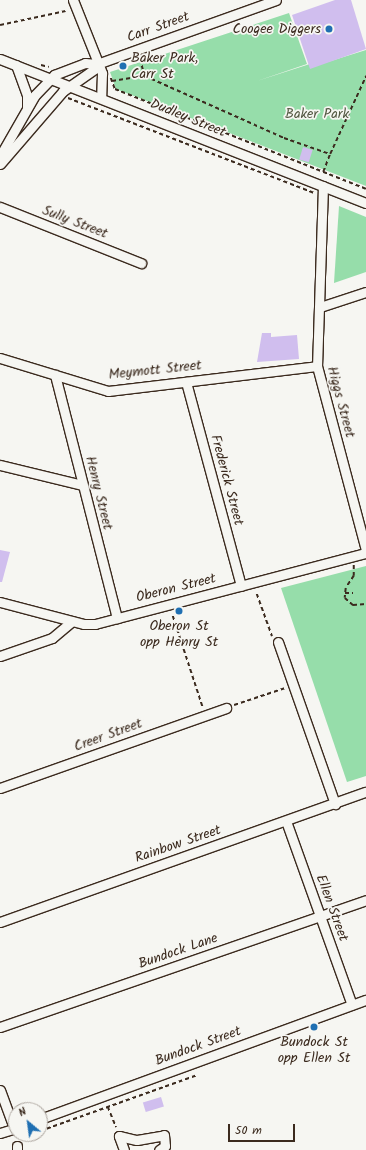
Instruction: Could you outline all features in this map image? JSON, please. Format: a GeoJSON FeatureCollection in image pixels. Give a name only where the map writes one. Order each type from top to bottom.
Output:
{"type":"FeatureCollection","features":[{"type":"Feature","properties":{"kind":"street"},"geometry":{"type":"LineString","coordinates":[[73,0],[102,75],[100,98]]}},
{"type":"Feature","properties":{"kind":"street","name":"Carr Street"},"geometry":{"type":"LineString","coordinates":[[50,78],[85,63],[97,64],[258,3],[276,0]]}},
{"type":"Feature","properties":{"kind":"street","name":"Dudley Street"},"geometry":{"type":"LineString","coordinates":[[0,59],[70,85],[366,203]]}},
{"type":"Feature","properties":{"kind":"street"},"geometry":{"type":"LineString","coordinates":[[0,164],[59,95],[70,85],[94,70],[97,64]]}},
{"type":"Feature","properties":{"kind":"street"},"geometry":{"type":"LineString","coordinates":[[16,65],[27,96],[26,109]]}},
{"type":"Feature","properties":{"kind":"street"},"geometry":{"type":"LineString","coordinates":[[0,156],[3,142],[50,78]]}},
{"type":"Feature","properties":{"kind":"street","name":"Higgs Street"},"geometry":{"type":"LineString","coordinates":[[323,186],[317,366],[366,550]]}},
{"type":"Feature","properties":{"kind":"street","name":"Sully Street"},"geometry":{"type":"LineString","coordinates":[[0,207],[141,263]]}},
{"type":"Feature","properties":{"kind":"street"},"geometry":{"type":"LineString","coordinates":[[320,307],[366,292]]}},
{"type":"Feature","properties":{"kind":"street","name":"Meymott Street"},"geometry":{"type":"LineString","coordinates":[[0,358],[108,391],[317,366]]}},
{"type":"Feature","properties":{"kind":"street","name":"Henry Street"},"geometry":{"type":"LineString","coordinates":[[55,375],[117,618]]}},
{"type":"Feature","properties":{"kind":"street","name":"Frederick Street"},"geometry":{"type":"LineString","coordinates":[[186,382],[241,586]]}},
{"type":"Feature","properties":{"kind":"street"},"geometry":{"type":"LineString","coordinates":[[0,465],[82,485]]}},
{"type":"Feature","properties":{"kind":"street","name":"Oberon Street"},"geometry":{"type":"LineString","coordinates":[[0,602],[72,622],[95,624],[366,553]]}},
{"type":"Feature","properties":{"kind":"street"},"geometry":{"type":"LineString","coordinates":[[0,656],[52,638],[72,622]]}},
{"type":"Feature","properties":{"kind":"street"},"geometry":{"type":"LineString","coordinates":[[278,642],[335,804]]}},
{"type":"Feature","properties":{"kind":"street","name":"Creer Street"},"geometry":{"type":"LineString","coordinates":[[0,788],[226,708]]}},
{"type":"Feature","properties":{"kind":"street","name":"Rainbow Street"},"geometry":{"type":"LineString","coordinates":[[0,922],[366,792]]}},
{"type":"Feature","properties":{"kind":"street","name":"Ellen Street"},"geometry":{"type":"LineString","coordinates":[[286,821],[319,917],[352,1005]]}},
{"type":"Feature","properties":{"kind":"street","name":"Bundock Lane"},"geometry":{"type":"LineString","coordinates":[[0,1027],[366,900]]}},
{"type":"Feature","properties":{"kind":"street","name":"Bundock Street"},"geometry":{"type":"LineString","coordinates":[[48,1116],[366,1000]]}},
{"type":"Feature","properties":{"kind":"street"},"geometry":{"type":"LineString","coordinates":[[0,1090],[8,1110]]}},
{"type":"Feature","properties":{"kind":"street"},"geometry":{"type":"LineString","coordinates":[[119,1136],[137,1140],[164,1135],[165,1146],[159,1150]]}},
{"type":"Feature","properties":{"kind":"street"},"geometry":{"type":"LineString","coordinates":[[119,1136],[124,1150]]}},
{"type":"Feature","properties":{"kind":"path"},"geometry":{"type":"LineString","coordinates":[[0,26],[66,11]]}},
{"type":"Feature","properties":{"kind":"path"},"geometry":{"type":"LineString","coordinates":[[140,60],[145,76],[284,138],[330,154]]}},
{"type":"Feature","properties":{"kind":"path","name":"Dudley Street"},"geometry":{"type":"LineString","coordinates":[[145,76],[112,81],[115,90],[366,189]]}},
{"type":"Feature","properties":{"kind":"path"},"geometry":{"type":"LineString","coordinates":[[323,172],[366,76]]}},
{"type":"Feature","properties":{"kind":"path","name":"Dudley Street"},"geometry":{"type":"LineString","coordinates":[[59,95],[322,197]]}},
{"type":"Feature","properties":{"kind":"path"},"geometry":{"type":"LineString","coordinates":[[344,593],[356,571],[352,557]]}},
{"type":"Feature","properties":{"kind":"path"},"geometry":{"type":"LineString","coordinates":[[344,593],[353,593]]}},
{"type":"Feature","properties":{"kind":"path"},"geometry":{"type":"LineString","coordinates":[[344,593],[349,604],[366,604]]}},
{"type":"Feature","properties":{"kind":"path"},"geometry":{"type":"LineString","coordinates":[[173,616],[206,715]]}},
{"type":"Feature","properties":{"kind":"path"},"geometry":{"type":"LineString","coordinates":[[226,708],[287,687]]}},
{"type":"Feature","properties":{"kind":"path"},"geometry":{"type":"LineString","coordinates":[[48,1128],[197,1075]]}},
{"type":"Feature","properties":{"kind":"path"},"geometry":{"type":"LineString","coordinates":[[108,1107],[119,1136]]}},
{"type":"Feature","properties":{"kind":"green space","name":"Baker Park"},"geometry":{"type":"Polygon","coordinates":[[[289,13],[307,64],[257,81],[316,62],[318,65],[366,50],[366,186],[116,89],[110,72],[289,13]]]}},
{"type":"Feature","properties":{"kind":"green space"},"geometry":{"type":"Polygon","coordinates":[[[339,206],[366,217],[366,272],[334,283],[339,206]]]}},
{"type":"Feature","properties":{"kind":"green space"},"geometry":{"type":"Polygon","coordinates":[[[366,566],[366,776],[347,782],[281,588],[366,566]]]}},
{"type":"Feature","properties":{"kind":"building","name":"Coogee Diggers"},"geometry":{"type":"Polygon","coordinates":[[[335,0],[351,0],[366,49],[310,69],[292,15],[335,0]]]}},
{"type":"Feature","properties":{"kind":"building"},"geometry":{"type":"Polygon","coordinates":[[[303,147],[313,150],[309,162],[299,159],[303,147]]]}},
{"type":"Feature","properties":{"kind":"building"},"geometry":{"type":"Polygon","coordinates":[[[262,333],[271,333],[271,337],[297,335],[299,359],[257,362],[262,333]]]}},
{"type":"Feature","properties":{"kind":"building"},"geometry":{"type":"Polygon","coordinates":[[[0,550],[10,552],[2,582],[0,582],[0,550]]]}},
{"type":"Feature","properties":{"kind":"building"},"geometry":{"type":"Polygon","coordinates":[[[161,1097],[164,1107],[146,1112],[143,1103],[161,1097]]]}},
{"type":"Feature","properties":{"kind":"place","name":"Coogee Diggers"},"geometry":{"type":"Point","coordinates":[329,29]}},
{"type":"Feature","properties":{"kind":"place","name":"Baker Park, Carr St"},"geometry":{"type":"Point","coordinates":[123,66]}},
{"type":"Feature","properties":{"kind":"place","name":"Oberon St opp Henry St"},"geometry":{"type":"Point","coordinates":[179,611]}},
{"type":"Feature","properties":{"kind":"place","name":"Bundock St opp Ellen St"},"geometry":{"type":"Point","coordinates":[314,1027]}}]}
